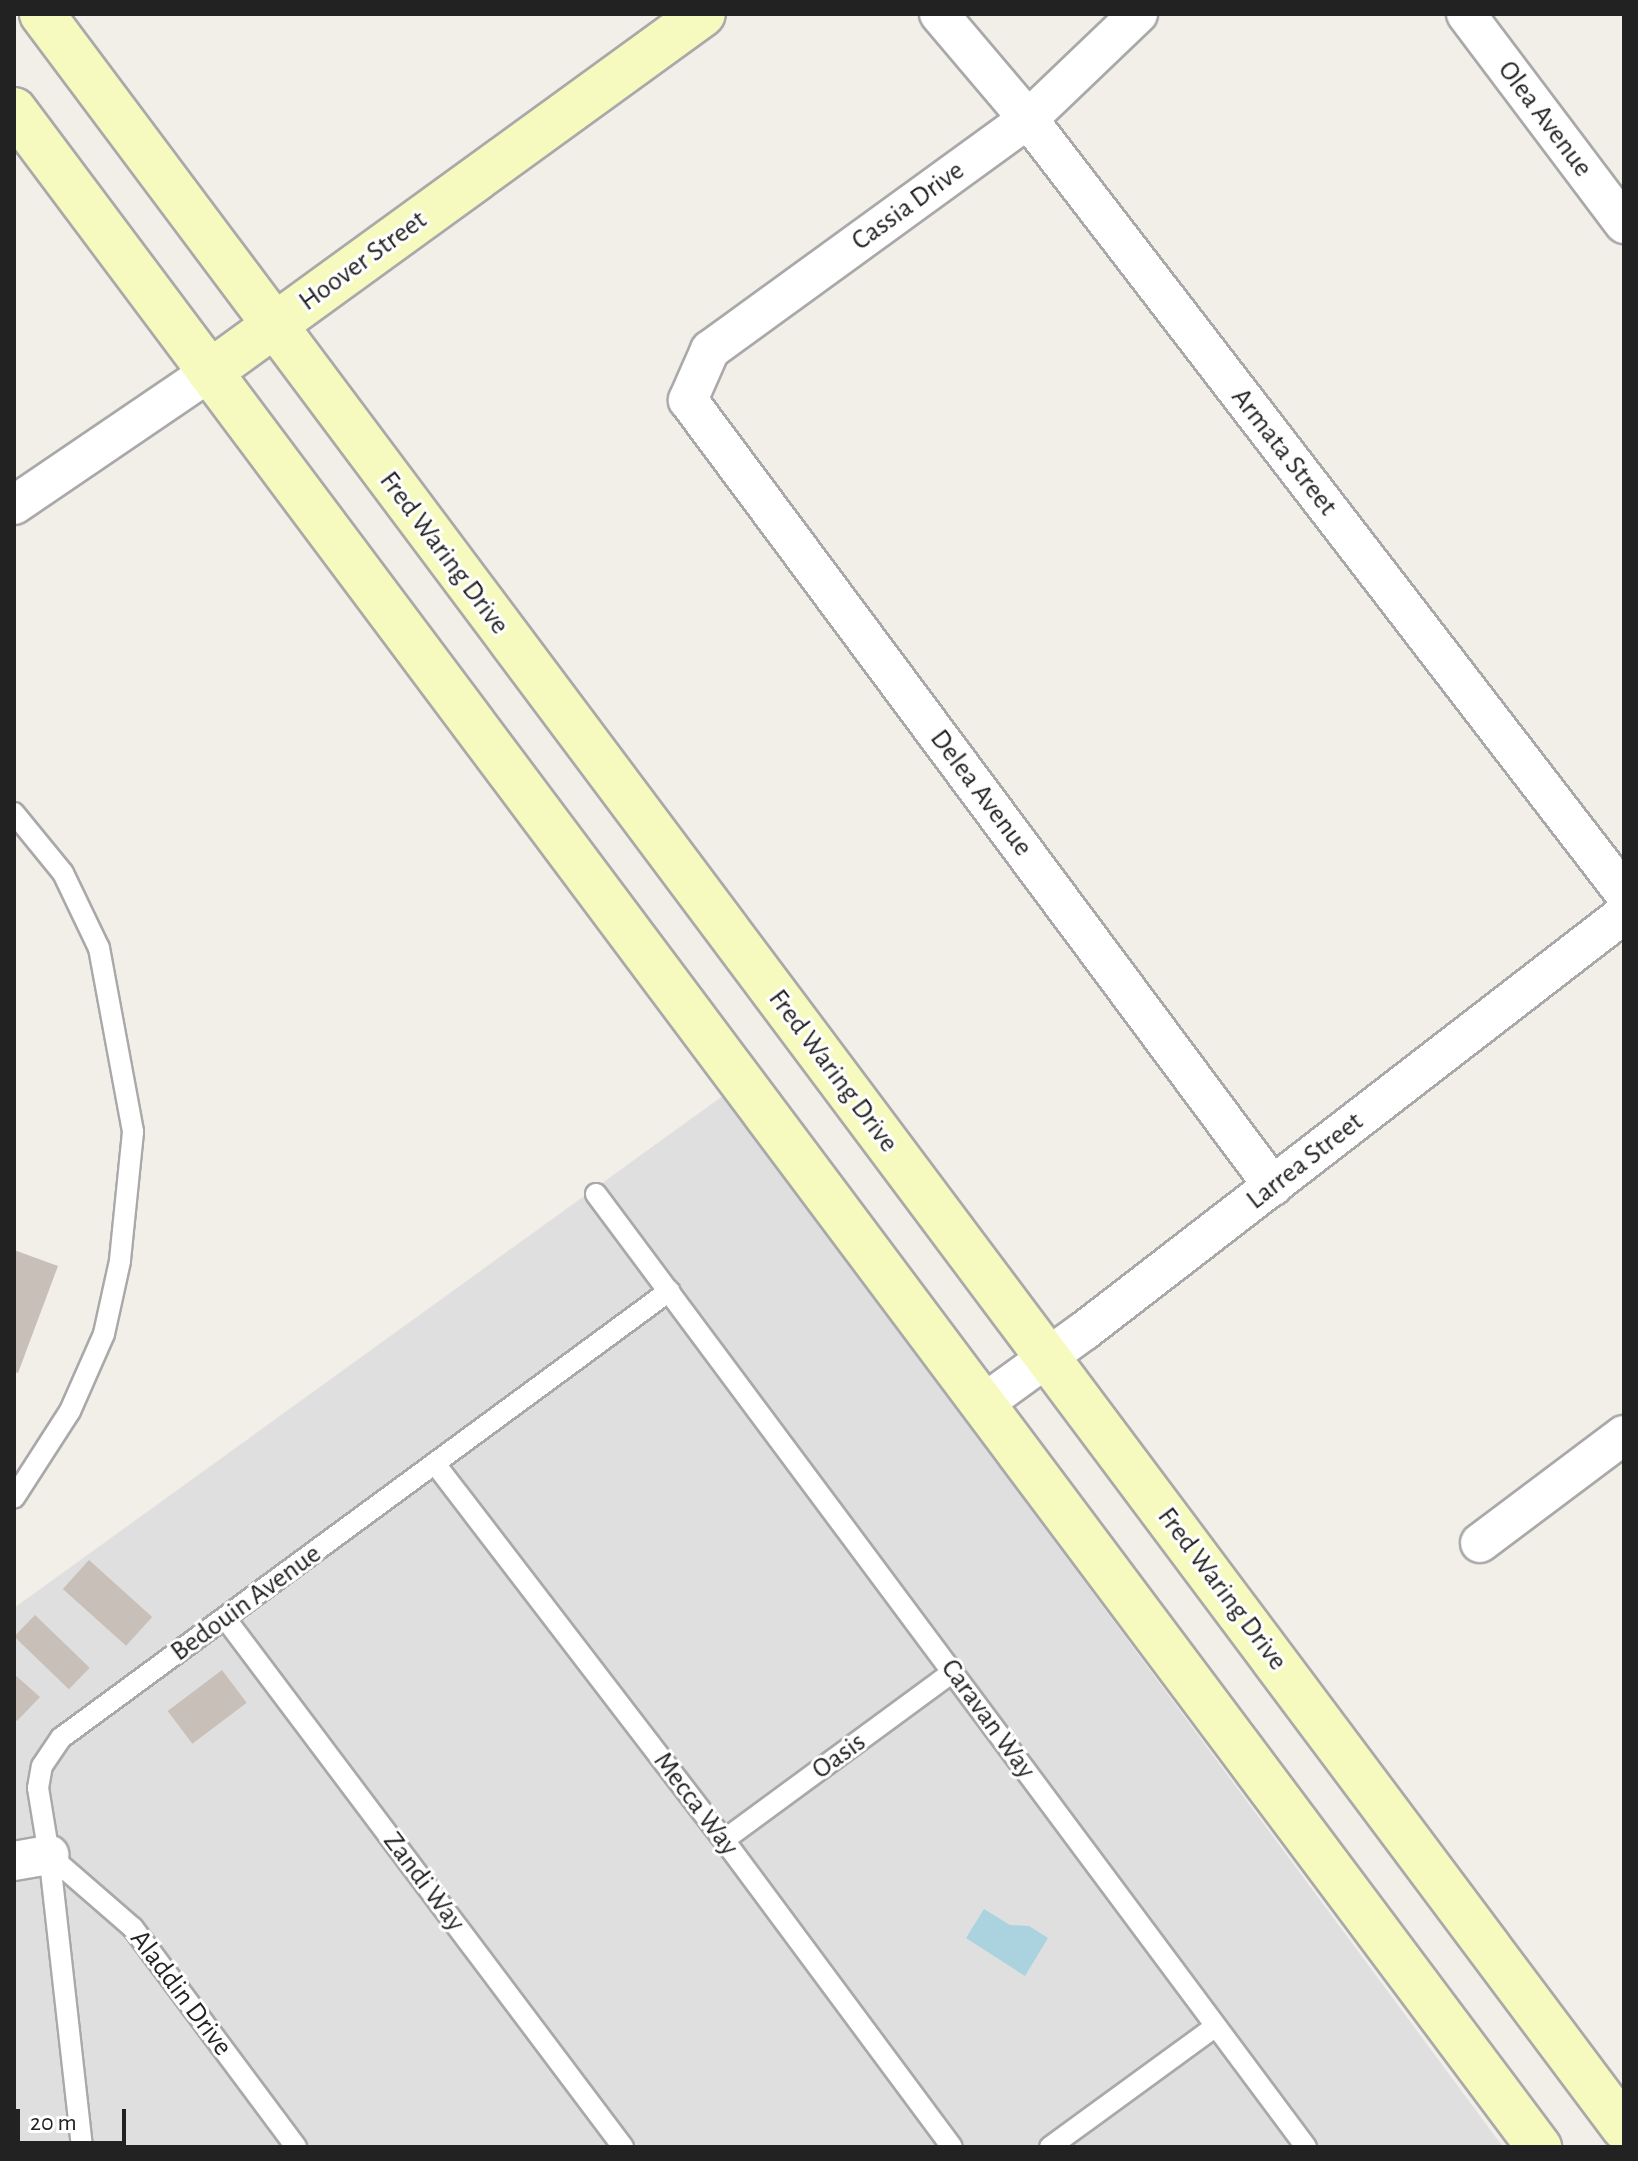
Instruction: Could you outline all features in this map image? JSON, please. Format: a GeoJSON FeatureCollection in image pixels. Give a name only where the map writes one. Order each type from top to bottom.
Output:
{"type":"FeatureCollection","features":[{"type":"Feature","properties":{"kind":"main road","name":"Fred Waring Drive"},"geometry":{"type":"LineString","coordinates":[[42,14],[1624,2128]]}},
{"type":"Feature","properties":{"kind":"main road","name":"Hoover Street"},"geometry":{"type":"LineString","coordinates":[[210,372],[703,14]]}},
{"type":"Feature","properties":{"kind":"main road"},"geometry":{"type":"LineString","coordinates":[[14,110],[1539,2147]]}},
{"type":"Feature","properties":{"kind":"street","name":"Armata Street"},"geometry":{"type":"LineString","coordinates":[[939,14],[1028,119],[1624,893]]}},
{"type":"Feature","properties":{"kind":"street","name":"Cassia Drive"},"geometry":{"type":"LineString","coordinates":[[688,400],[710,350],[1028,119],[1138,14]]}},
{"type":"Feature","properties":{"kind":"street","name":"Olea Avenue"},"geometry":{"type":"LineString","coordinates":[[1466,14],[1624,224]]}},
{"type":"Feature","properties":{"kind":"street","name":"Hoover Street"},"geometry":{"type":"LineString","coordinates":[[16,504],[210,372]]}},
{"type":"Feature","properties":{"kind":"street","name":"Delea Avenue"},"geometry":{"type":"LineString","coordinates":[[688,400],[1273,1186]]}},
{"type":"Feature","properties":{"kind":"street","name":"Larrea Street"},"geometry":{"type":"LineString","coordinates":[[983,1404],[1273,1186],[1624,914]]}},
{"type":"Feature","properties":{"kind":"street"},"geometry":{"type":"LineString","coordinates":[[1480,1543],[1624,1435]]}},
{"type":"Feature","properties":{"kind":"lane"},"geometry":{"type":"LineString","coordinates":[[14,813],[63,873],[99,948],[133,1132],[120,1261],[104,1334],[70,1411],[14,1498]]}},
{"type":"Feature","properties":{"kind":"lane"},"geometry":{"type":"LineString","coordinates":[[596,1194],[669,1291]]}},
{"type":"Feature","properties":{"kind":"lane","name":"Bedouin Avenue"},"geometry":{"type":"LineString","coordinates":[[82,2147],[32,1858],[42,1766],[61,1738],[669,1291]]}},
{"type":"Feature","properties":{"kind":"lane","name":"Caravan Way"},"geometry":{"type":"LineString","coordinates":[[669,1291],[1306,2147]]}},
{"type":"Feature","properties":{"kind":"lane","name":"Mecca Way"},"geometry":{"type":"LineString","coordinates":[[436,1465],[724,1840],[952,2147]]}},
{"type":"Feature","properties":{"kind":"lane","name":"Zandi Way"},"geometry":{"type":"LineString","coordinates":[[225,1618],[623,2147]]}},
{"type":"Feature","properties":{"kind":"lane","name":"Oasis"},"geometry":{"type":"LineString","coordinates":[[724,1840],[954,1671]]}},
{"type":"Feature","properties":{"kind":"lane","name":"Aladdin Drive"},"geometry":{"type":"LineString","coordinates":[[32,1858],[133,1928],[296,2147]]}},
{"type":"Feature","properties":{"kind":"lane"},"geometry":{"type":"LineString","coordinates":[[1050,2147],[1216,2026]]}},
{"type":"Feature","properties":{"kind":"shaded area"},"geometry":{"type":"Polygon","coordinates":[[[724,1095],[1503,2147],[14,2147],[14,1608],[724,1095]]]}},
{"type":"Feature","properties":{"kind":"water"},"geometry":{"type":"Polygon","coordinates":[[[984,1909],[1010,1925],[1029,1926],[1048,1938],[1025,1976],[966,1938],[984,1909]]]}},
{"type":"Feature","properties":{"kind":"building"},"geometry":{"type":"Polygon","coordinates":[[[14,1250],[58,1266],[18,1373],[14,1372],[14,1250]]]}},
{"type":"Feature","properties":{"kind":"building"},"geometry":{"type":"Polygon","coordinates":[[[89,1560],[152,1617],[126,1646],[63,1589],[89,1560]]]}},
{"type":"Feature","properties":{"kind":"building"},"geometry":{"type":"Polygon","coordinates":[[[35,1615],[90,1668],[69,1689],[14,1637],[35,1615]]]}},
{"type":"Feature","properties":{"kind":"building"},"geometry":{"type":"Polygon","coordinates":[[[222,1670],[247,1703],[192,1744],[168,1711],[222,1670]]]}},
{"type":"Feature","properties":{"kind":"building"},"geometry":{"type":"Polygon","coordinates":[[[14,1674],[40,1697],[17,1721],[14,1718],[14,1674]]]}}]}
